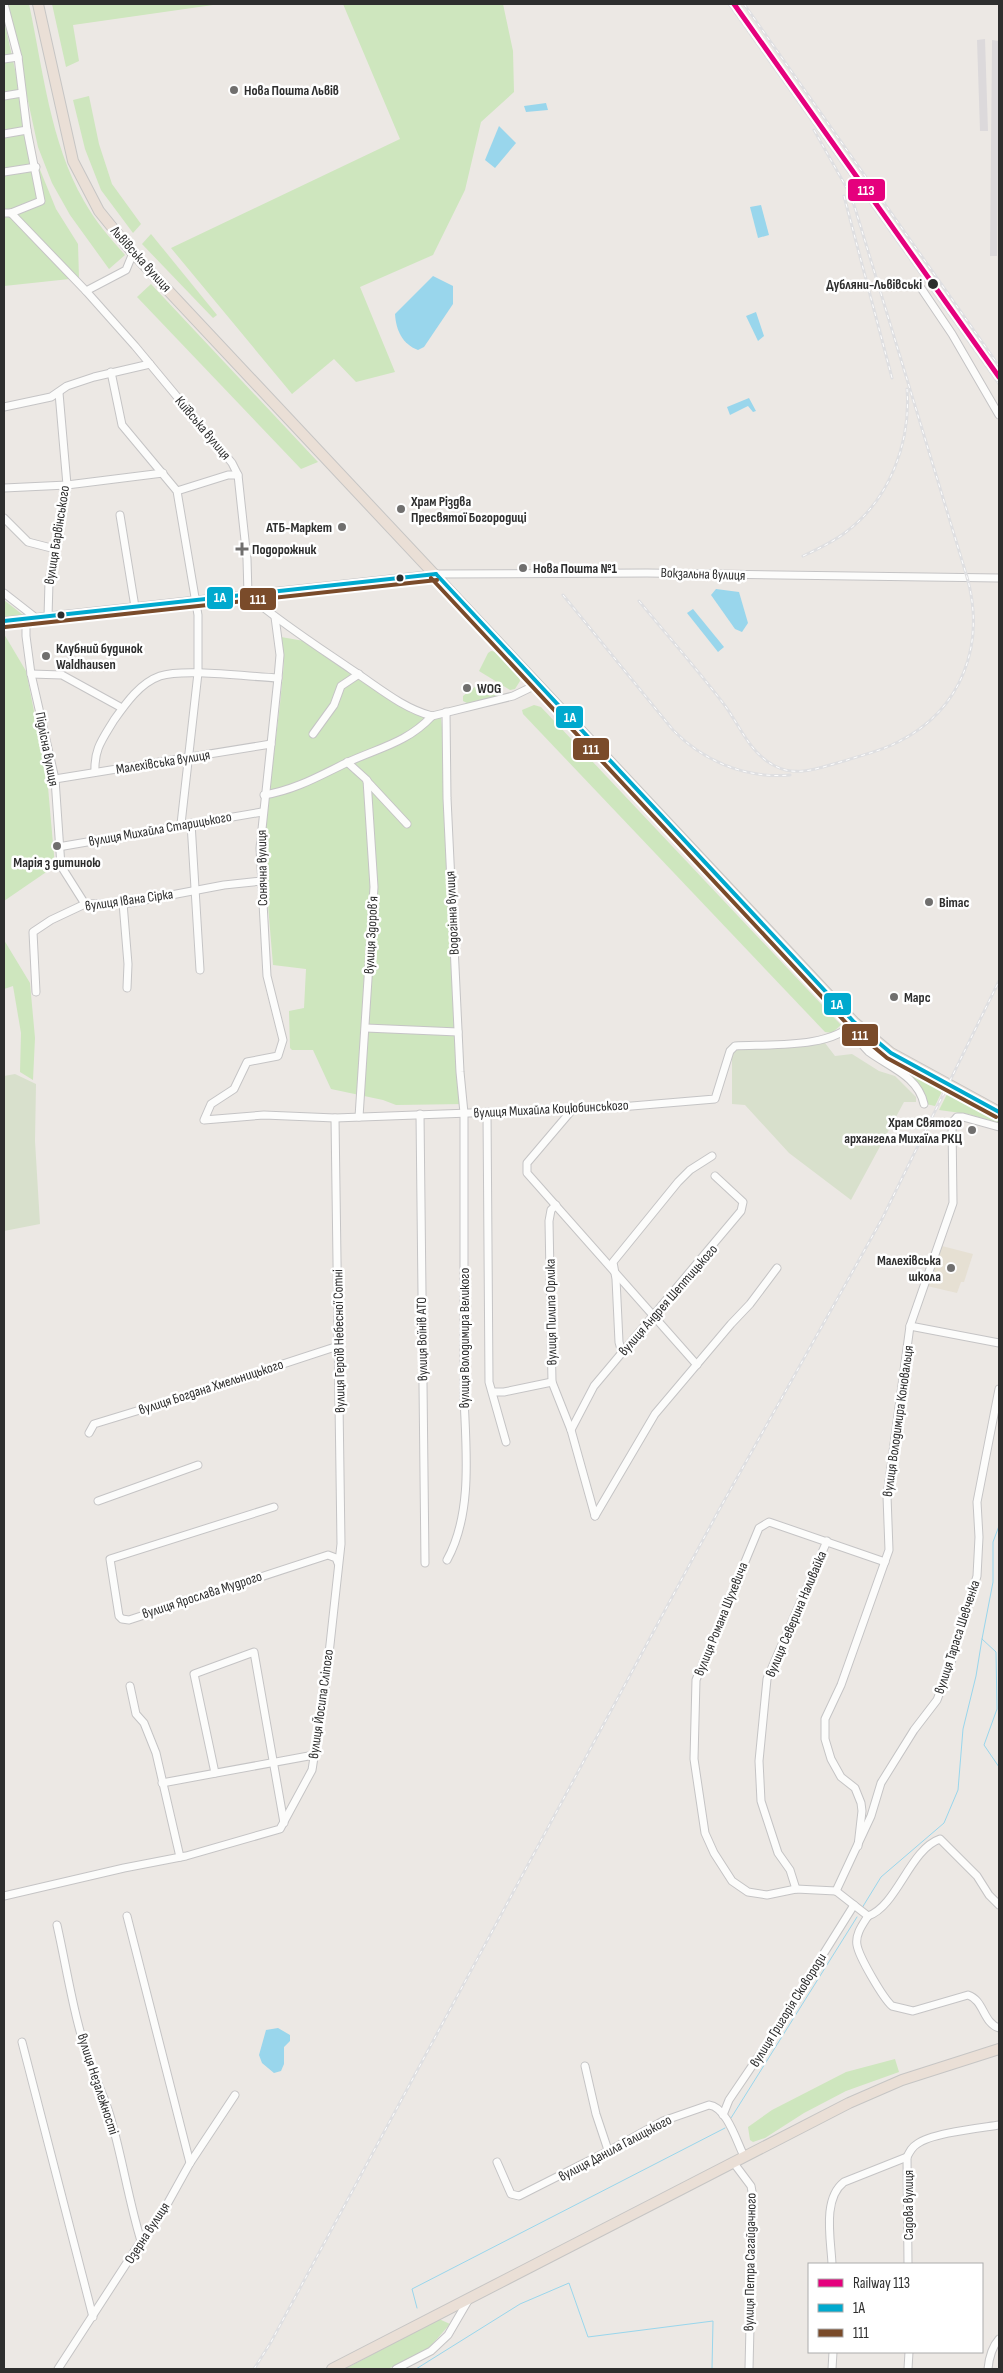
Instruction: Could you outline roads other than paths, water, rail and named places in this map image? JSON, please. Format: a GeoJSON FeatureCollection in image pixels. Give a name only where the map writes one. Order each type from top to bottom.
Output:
{"type":"FeatureCollection","features":[{"type":"Feature","properties":{"kind":"highway","name":"Львівська вулиця"},"geometry":{"type":"LineString","coordinates":[[38,4],[73,161],[99,211],[133,253],[436,574],[851,1025]]}},
{"type":"Feature","properties":{"kind":"highway"},"geometry":{"type":"LineString","coordinates":[[851,1025],[891,1053],[999,1112]]}},
{"type":"Feature","properties":{"kind":"highway"},"geometry":{"type":"LineString","coordinates":[[332,2369],[874,2091],[999,2048]]}},
{"type":"Feature","properties":{"kind":"street","name":"Київська вулиця"},"geometry":{"type":"LineString","coordinates":[[4,4],[5,15],[18,56],[27,130],[36,167],[41,201],[8,213],[86,291],[150,364],[232,464],[238,475],[248,559],[248,595]]}},
{"type":"Feature","properties":{"kind":"street"},"geometry":{"type":"LineString","coordinates":[[4,58],[18,56]]}},
{"type":"Feature","properties":{"kind":"street"},"geometry":{"type":"LineString","coordinates":[[4,96],[22,93]]}},
{"type":"Feature","properties":{"kind":"street"},"geometry":{"type":"LineString","coordinates":[[4,134],[27,130]]}},
{"type":"Feature","properties":{"kind":"street"},"geometry":{"type":"LineString","coordinates":[[4,172],[36,167]]}},
{"type":"Feature","properties":{"kind":"street"},"geometry":{"type":"LineString","coordinates":[[86,291],[126,270],[133,253]]}},
{"type":"Feature","properties":{"kind":"street"},"geometry":{"type":"LineString","coordinates":[[921,288],[952,334],[999,415]]}},
{"type":"Feature","properties":{"kind":"street"},"geometry":{"type":"LineString","coordinates":[[4,407],[51,397],[67,386],[111,372],[150,364]]}},
{"type":"Feature","properties":{"kind":"street"},"geometry":{"type":"LineString","coordinates":[[111,372],[122,425],[177,491],[198,615],[198,673],[181,824]]}},
{"type":"Feature","properties":{"kind":"street","name":"вулиця Барвінського"},"geometry":{"type":"LineString","coordinates":[[48,617],[49,582],[67,485],[59,393]]}},
{"type":"Feature","properties":{"kind":"street"},"geometry":{"type":"LineString","coordinates":[[4,488],[67,485],[163,473]]}},
{"type":"Feature","properties":{"kind":"street"},"geometry":{"type":"LineString","coordinates":[[177,491],[228,475],[238,475]]}},
{"type":"Feature","properties":{"kind":"street"},"geometry":{"type":"LineString","coordinates":[[120,515],[135,607]]}},
{"type":"Feature","properties":{"kind":"street"},"geometry":{"type":"LineString","coordinates":[[4,518],[28,542],[54,549]]}},
{"type":"Feature","properties":{"kind":"street","name":"Вокзальна вулиця"},"geometry":{"type":"LineString","coordinates":[[436,574],[647,573],[999,578]]}},
{"type":"Feature","properties":{"kind":"street"},"geometry":{"type":"LineString","coordinates":[[4,621],[436,574]]}},
{"type":"Feature","properties":{"kind":"street"},"geometry":{"type":"LineString","coordinates":[[4,593],[36,618]]}},
{"type":"Feature","properties":{"kind":"street"},"geometry":{"type":"LineString","coordinates":[[248,595],[275,618],[404,705],[432,716]]}},
{"type":"Feature","properties":{"kind":"street","name":"Сонячна вулиця"},"geometry":{"type":"LineString","coordinates":[[204,1120],[211,1104],[234,1089],[247,1062],[278,1056],[283,1040],[267,976],[260,848],[262,812],[280,655],[275,618]]}},
{"type":"Feature","properties":{"kind":"street","name":"Підлісна вулиця"},"geometry":{"type":"LineString","coordinates":[[26,619],[26,636],[31,674],[55,778],[58,847],[61,866],[85,904]]}},
{"type":"Feature","properties":{"kind":"street"},"geometry":{"type":"LineString","coordinates":[[95,772],[94,756],[100,742],[122,708],[142,686],[160,676],[198,673],[278,678]]}},
{"type":"Feature","properties":{"kind":"street"},"geometry":{"type":"LineString","coordinates":[[31,674],[62,675],[122,708]]}},
{"type":"Feature","properties":{"kind":"street"},"geometry":{"type":"LineString","coordinates":[[313,734],[334,705],[341,686],[359,674]]}},
{"type":"Feature","properties":{"kind":"street"},"geometry":{"type":"LineString","coordinates":[[264,795],[282,792],[312,781],[347,762],[379,750],[419,730],[432,716],[513,696],[538,684]]}},
{"type":"Feature","properties":{"kind":"street","name":"Водогінна вулиця"},"geometry":{"type":"LineString","coordinates":[[446,712],[447,798],[458,1032],[464,1113]]}},
{"type":"Feature","properties":{"kind":"street","name":"Малехівська вулиця"},"geometry":{"type":"LineString","coordinates":[[55,778],[189,759],[271,744]]}},
{"type":"Feature","properties":{"kind":"street"},"geometry":{"type":"LineString","coordinates":[[347,762],[367,780],[407,824]]}},
{"type":"Feature","properties":{"kind":"street","name":"вулиця Здоровʼя"},"geometry":{"type":"LineString","coordinates":[[359,1117],[374,887],[367,780]]}},
{"type":"Feature","properties":{"kind":"street","name":"вулиця Михайла Старицького"},"geometry":{"type":"LineString","coordinates":[[58,847],[181,824],[262,812]]}},
{"type":"Feature","properties":{"kind":"street"},"geometry":{"type":"LineString","coordinates":[[191,823],[200,970]]}},
{"type":"Feature","properties":{"kind":"street","name":"вулиця Івана Сірка"},"geometry":{"type":"LineString","coordinates":[[36,992],[33,932],[51,920],[85,904],[123,903],[262,881]]}},
{"type":"Feature","properties":{"kind":"street"},"geometry":{"type":"LineString","coordinates":[[123,903],[128,964],[127,988]]}},
{"type":"Feature","properties":{"kind":"street"},"geometry":{"type":"LineString","coordinates":[[851,1025],[869,1051],[903,1073],[917,1086],[924,1104]]}},
{"type":"Feature","properties":{"kind":"street","name":"вулиця Михайла Коцюбинського"},"geometry":{"type":"LineString","coordinates":[[204,1120],[264,1116],[335,1118],[572,1110],[715,1099],[730,1051],[735,1046],[826,1040],[851,1025]]}},
{"type":"Feature","properties":{"kind":"street"},"geometry":{"type":"LineString","coordinates":[[366,1028],[458,1032]]}},
{"type":"Feature","properties":{"kind":"street"},"geometry":{"type":"LineString","coordinates":[[572,1110],[527,1163],[527,1173],[654,1315],[696,1365]]}},
{"type":"Feature","properties":{"kind":"street","name":"вулиця Володимира Великого"},"geometry":{"type":"LineString","coordinates":[[487,1112],[488,1346],[489,1382],[493,1392]]}},
{"type":"Feature","properties":{"kind":"street","name":"вулиця Володимира Великого"},"geometry":{"type":"LineString","coordinates":[[447,1560],[457,1542],[465,1495],[464,1113]]}},
{"type":"Feature","properties":{"kind":"street","name":"вулиця Воїнів АТО"},"geometry":{"type":"LineString","coordinates":[[420,1114],[425,1563]]}},
{"type":"Feature","properties":{"kind":"street","name":"вулиця Володимира Коновальця"},"geometry":{"type":"LineString","coordinates":[[858,1846],[862,1811],[860,1803],[854,1788],[841,1777],[831,1758],[825,1739],[825,1719],[840,1685],[886,1562],[888,1550],[887,1496],[910,1326],[953,1203],[952,1123],[957,1117],[963,1116],[999,1127]]}},
{"type":"Feature","properties":{"kind":"street","name":"вулиця Героїв Небесної Сотні"},"geometry":{"type":"LineString","coordinates":[[335,1118],[340,1516],[338,1563]]}},
{"type":"Feature","properties":{"kind":"street"},"geometry":{"type":"LineString","coordinates":[[622,1353],[619,1342],[613,1262],[668,1192],[690,1170],[712,1156]]}},
{"type":"Feature","properties":{"kind":"street","name":"вулиця Андрея Шептицького"},"geometry":{"type":"LineString","coordinates":[[571,1430],[594,1386],[741,1211],[744,1202],[715,1176]]}},
{"type":"Feature","properties":{"kind":"street","name":"вулиця Пилипа Орлика"},"geometry":{"type":"LineString","coordinates":[[493,1392],[501,1393],[552,1382],[549,1221],[551,1210],[556,1205]]}},
{"type":"Feature","properties":{"kind":"street"},"geometry":{"type":"LineString","coordinates":[[552,1382],[571,1430],[595,1516],[651,1419],[730,1324],[750,1304],[777,1268]]}},
{"type":"Feature","properties":{"kind":"street"},"geometry":{"type":"LineString","coordinates":[[910,1326],[999,1343]]}},
{"type":"Feature","properties":{"kind":"street","name":"вулиця Богдана Хмельницького"},"geometry":{"type":"LineString","coordinates":[[89,1433],[94,1424],[176,1400],[338,1346]]}},
{"type":"Feature","properties":{"kind":"street","name":"вулиця Тараса Шевченка"},"geometry":{"type":"LineString","coordinates":[[836,1891],[871,1816],[881,1783],[914,1730],[937,1700],[968,1613],[977,1576],[979,1537],[977,1502],[999,1389]]}},
{"type":"Feature","properties":{"kind":"street"},"geometry":{"type":"LineString","coordinates":[[493,1392],[506,1442]]}},
{"type":"Feature","properties":{"kind":"street"},"geometry":{"type":"LineString","coordinates":[[98,1501],[198,1464]]}},
{"type":"Feature","properties":{"kind":"street","name":"вулиця Ярослава Мудрого"},"geometry":{"type":"LineString","coordinates":[[274,1507],[110,1558],[119,1616],[122,1619],[129,1620],[328,1555],[336,1558],[338,1563]]}},
{"type":"Feature","properties":{"kind":"street","name":"вулиця Романа Шухевича"},"geometry":{"type":"LineString","coordinates":[[836,1891],[796,1890],[767,1895],[748,1892],[732,1881],[714,1853],[705,1833],[694,1759],[696,1680],[759,1528],[769,1522],[886,1562]]}},
{"type":"Feature","properties":{"kind":"street","name":"вулиця Северина Наливайка"},"geometry":{"type":"LineString","coordinates":[[796,1890],[790,1870],[778,1853],[761,1801],[759,1761],[767,1680],[827,1541]]}},
{"type":"Feature","properties":{"kind":"street","name":"вулиця Йосипа Сліпого"},"geometry":{"type":"LineString","coordinates":[[284,1823],[312,1770],[326,1681],[338,1563]]}},
{"type":"Feature","properties":{"kind":"street"},"geometry":{"type":"LineString","coordinates":[[4,1896],[124,1868],[183,1857],[280,1829],[284,1823],[275,1762],[254,1652],[194,1674],[215,1773]]}},
{"type":"Feature","properties":{"kind":"street"},"geometry":{"type":"LineString","coordinates":[[130,1686],[136,1714],[144,1723],[150,1735],[183,1857]]}},
{"type":"Feature","properties":{"kind":"street"},"geometry":{"type":"LineString","coordinates":[[162,1783],[314,1755]]}},
{"type":"Feature","properties":{"kind":"street"},"geometry":{"type":"LineString","coordinates":[[999,1904],[989,1895],[977,1876],[940,1838],[912,1865],[883,1907],[868,1916],[858,1931],[857,1941],[871,1972],[889,2003],[896,2008],[918,2010],[961,1995],[968,1995],[977,2000],[990,2022],[999,2028]]}},
{"type":"Feature","properties":{"kind":"street"},"geometry":{"type":"LineString","coordinates":[[836,1891],[868,1916]]}},
{"type":"Feature","properties":{"kind":"street","name":"вулиця Григорія Сковороди"},"geometry":{"type":"LineString","coordinates":[[723,2115],[729,2100],[769,2041],[854,1905]]}},
{"type":"Feature","properties":{"kind":"street"},"geometry":{"type":"LineString","coordinates":[[127,1916],[190,2164]]}},
{"type":"Feature","properties":{"kind":"street","name":"вулиця Незалежності"},"geometry":{"type":"LineString","coordinates":[[57,1926],[80,2027],[94,2074],[101,2088],[112,2123],[129,2202],[140,2241]]}},
{"type":"Feature","properties":{"kind":"street"},"geometry":{"type":"LineString","coordinates":[[22,2042],[93,2316]]}},
{"type":"Feature","properties":{"kind":"street"},"geometry":{"type":"LineString","coordinates":[[585,2066],[596,2114],[608,2150]]}},
{"type":"Feature","properties":{"kind":"street","name":"Озерна вулиця"},"geometry":{"type":"LineString","coordinates":[[58,2369],[140,2241],[160,2217],[190,2164],[235,2095]]}},
{"type":"Feature","properties":{"kind":"street","name":"вулиця Данила Галицького"},"geometry":{"type":"LineString","coordinates":[[497,2162],[512,2194],[519,2196],[663,2121],[711,2105],[717,2108],[723,2115]]}},
{"type":"Feature","properties":{"kind":"street"},"geometry":{"type":"LineString","coordinates":[[723,2115],[736,2135],[744,2156]]}},
{"type":"Feature","properties":{"kind":"street","name":"Садова вулиця"},"geometry":{"type":"LineString","coordinates":[[908,2263],[908,2156],[912,2148],[918,2142],[930,2138],[999,2125]]}},
{"type":"Feature","properties":{"kind":"street"},"geometry":{"type":"LineString","coordinates":[[832,2263],[831,2210],[833,2194],[844,2182],[908,2156]]}},
{"type":"Feature","properties":{"kind":"street","name":"вулиця Петра Сагайдачного"},"geometry":{"type":"LineString","coordinates":[[733,2162],[751,2186],[754,2198],[749,2369]]}},
{"type":"Feature","properties":{"kind":"street"},"geometry":{"type":"LineString","coordinates":[[396,2369],[431,2351],[448,2334],[469,2298]]}},
{"type":"Feature","properties":{"kind":"street"},"geometry":{"type":"LineString","coordinates":[[988,2369],[988,2359],[999,2339]]}},
{"type":"Feature","properties":{"kind":"street"},"geometry":{"type":"LineString","coordinates":[[832,2369],[833,2353]]}},
{"type":"Feature","properties":{"kind":"street"},"geometry":{"type":"LineString","coordinates":[[908,2369],[909,2353]]}},
{"type":"Feature","properties":{"kind":"water"},"geometry":{"type":"Polygon","coordinates":[[[546,103],[548,110],[526,112],[524,106],[546,103]]]}},
{"type":"Feature","properties":{"kind":"water"},"geometry":{"type":"Polygon","coordinates":[[[499,126],[516,143],[495,168],[485,160],[499,126]]]}},
{"type":"Feature","properties":{"kind":"water"},"geometry":{"type":"Polygon","coordinates":[[[761,205],[769,235],[758,238],[750,207],[761,205]]]}},
{"type":"Feature","properties":{"kind":"water"},"geometry":{"type":"Polygon","coordinates":[[[433,276],[453,286],[453,304],[424,347],[418,350],[408,344],[401,336],[395,314],[433,276]]]}},
{"type":"Feature","properties":{"kind":"water"},"geometry":{"type":"Polygon","coordinates":[[[756,312],[764,336],[758,341],[746,316],[756,312]]]}},
{"type":"Feature","properties":{"kind":"water"},"geometry":{"type":"Polygon","coordinates":[[[749,398],[756,411],[753,412],[748,406],[730,415],[727,407],[749,398]]]}},
{"type":"Feature","properties":{"kind":"water"},"geometry":{"type":"Polygon","coordinates":[[[716,589],[739,592],[748,623],[742,632],[735,629],[711,595],[716,589]]]}},
{"type":"Feature","properties":{"kind":"water"},"geometry":{"type":"Polygon","coordinates":[[[693,609],[724,647],[718,652],[687,613],[693,609]]]}},
{"type":"Feature","properties":{"kind":"water"},"geometry":{"type":"Polygon","coordinates":[[[278,2028],[290,2035],[290,2041],[284,2047],[284,2064],[281,2071],[274,2073],[262,2063],[259,2055],[266,2030],[278,2028]]]}},
{"type":"Feature","properties":{"kind":"waterway"},"geometry":{"type":"LineString","coordinates":[[999,1526],[993,1542],[993,1582],[982,1639],[996,1652],[997,1709],[984,1745],[999,1767]]}},
{"type":"Feature","properties":{"kind":"waterway"},"geometry":{"type":"LineString","coordinates":[[862,1908],[881,1877],[944,1823],[958,1790],[963,1729],[976,1676],[982,1639]]}},
{"type":"Feature","properties":{"kind":"waterway"},"geometry":{"type":"LineString","coordinates":[[731,2118],[857,1917]]}},
{"type":"Feature","properties":{"kind":"waterway"},"geometry":{"type":"LineString","coordinates":[[417,2308],[412,2289],[725,2128]]}},
{"type":"Feature","properties":{"kind":"waterway"},"geometry":{"type":"LineString","coordinates":[[416,2369],[520,2304],[569,2283],[588,2337],[713,2321],[712,2369]]}},
{"type":"Feature","properties":{"kind":"railway"},"geometry":{"type":"LineString","coordinates":[[729,4],[999,384]]}},
{"type":"Feature","properties":{"kind":"railway"},"geometry":{"type":"LineString","coordinates":[[744,4],[999,366]]}},
{"type":"Feature","properties":{"kind":"railway"},"geometry":{"type":"LineString","coordinates":[[639,601],[723,703],[758,754],[775,766],[792,771],[818,768],[898,742],[920,728],[938,712],[953,693],[964,673],[973,627],[972,602],[967,577],[855,208],[849,192],[814,130]]}},
{"type":"Feature","properties":{"kind":"railway"},"geometry":{"type":"LineString","coordinates":[[844,196],[892,378]]}},
{"type":"Feature","properties":{"kind":"railway"},"geometry":{"type":"LineString","coordinates":[[803,556],[846,532],[875,503],[886,486],[901,449],[905,429],[907,389]]}},
{"type":"Feature","properties":{"kind":"railway"},"geometry":{"type":"LineString","coordinates":[[563,595],[673,730],[685,741],[698,751],[726,766],[757,774],[790,775]]}},
{"type":"Feature","properties":{"kind":"railway"},"geometry":{"type":"LineString","coordinates":[[254,2369],[271,2342],[719,1510],[882,1219],[999,981]]}},
{"type":"Feature","properties":{"kind":"rail line","name":"113"},"geometry":{"type":"LineString","coordinates":[[734,4],[999,377]]}},
{"type":"Feature","properties":{"kind":"place","name":"Нова Пошта Львів"},"geometry":{"type":"Point","coordinates":[234,90]}},
{"type":"Feature","properties":{"kind":"place","name":"Дубляни-Львівські"},"geometry":{"type":"Point","coordinates":[933,284]}},
{"type":"Feature","properties":{"kind":"place","name":"Храм Різдва Пресвятої Богородиці"},"geometry":{"type":"Point","coordinates":[401,509]}},
{"type":"Feature","properties":{"kind":"place","name":"АТБ-Маркет"},"geometry":{"type":"Point","coordinates":[342,527]}},
{"type":"Feature","properties":{"kind":"place","name":"Подорожник"},"geometry":{"type":"Point","coordinates":[242,549]}},
{"type":"Feature","properties":{"kind":"place","name":"Нова Пошта №1"},"geometry":{"type":"Point","coordinates":[523,568]}},
{"type":"Feature","properties":{"kind":"place","name":"Клубний будинок Waldhausen"},"geometry":{"type":"Point","coordinates":[46,656]}},
{"type":"Feature","properties":{"kind":"place","name":"WOG"},"geometry":{"type":"Point","coordinates":[467,688]}},
{"type":"Feature","properties":{"kind":"place","name":"Марія з дитиною"},"geometry":{"type":"Point","coordinates":[57,846]}},
{"type":"Feature","properties":{"kind":"place","name":"Вітас"},"geometry":{"type":"Point","coordinates":[929,902]}},
{"type":"Feature","properties":{"kind":"place","name":"Марс"},"geometry":{"type":"Point","coordinates":[894,997]}},
{"type":"Feature","properties":{"kind":"place","name":"Храм Святого архангела Михаїла РКЦ"},"geometry":{"type":"Point","coordinates":[972,1130]}},
{"type":"Feature","properties":{"kind":"place","name":"Малехівська школа"},"geometry":{"type":"Point","coordinates":[951,1268]}}]}
